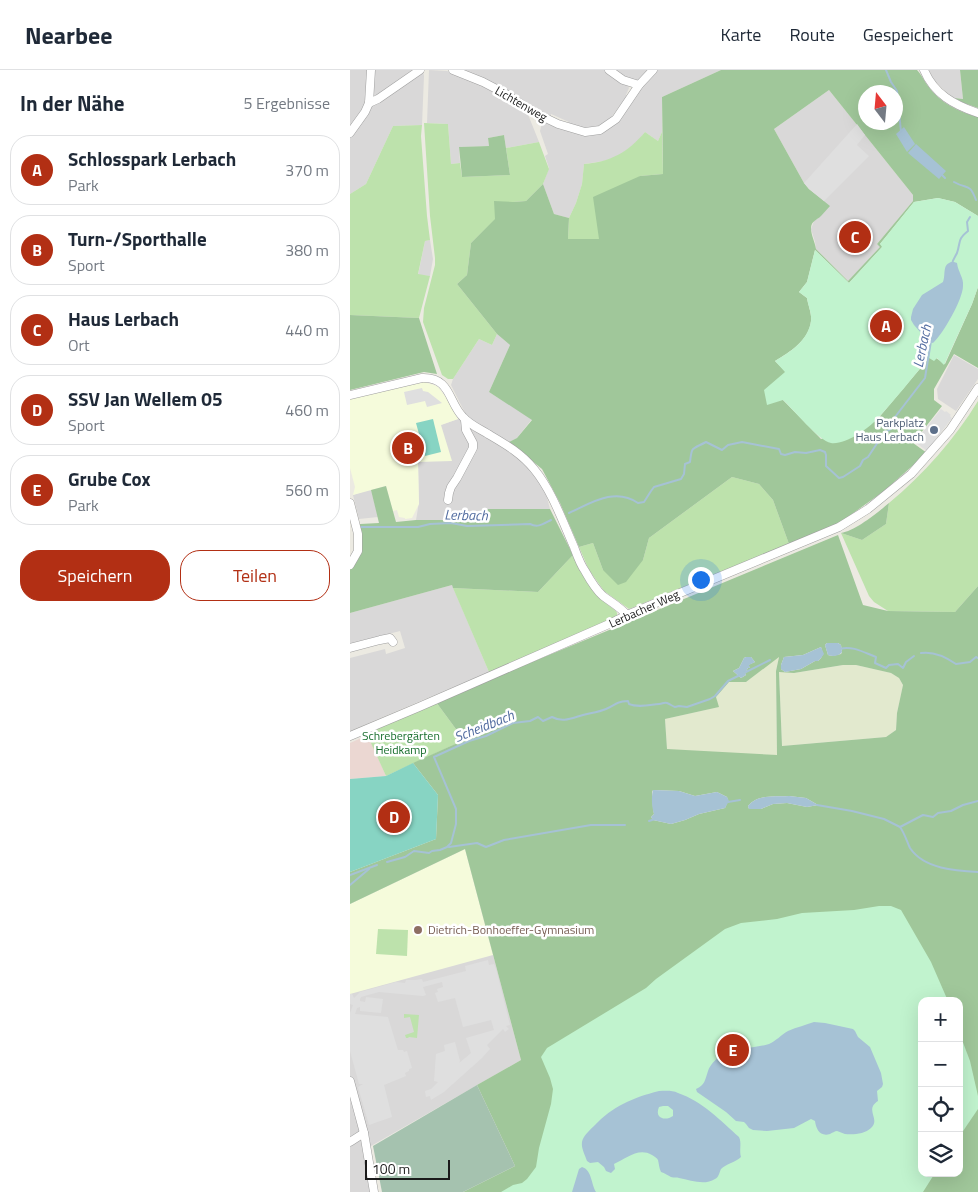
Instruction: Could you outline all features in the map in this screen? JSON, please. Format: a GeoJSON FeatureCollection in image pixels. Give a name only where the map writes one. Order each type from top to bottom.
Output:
{"type":"FeatureCollection","features":[{"type":"Feature","properties":{"kind":"street"},"geometry":{"type":"LineString","coordinates":[[350,133],[369,103],[371,70]]}},
{"type":"Feature","properties":{"kind":"street"},"geometry":{"type":"LineString","coordinates":[[369,103],[378,99],[420,70]]}},
{"type":"Feature","properties":{"kind":"street","name":"Lichtenweg"},"geometry":{"type":"LineString","coordinates":[[453,70],[506,94],[535,113],[558,124],[585,132],[600,130],[616,120],[639,85],[653,70]]}},
{"type":"Feature","properties":{"kind":"street"},"geometry":{"type":"LineString","coordinates":[[609,70],[623,80],[639,85]]}},
{"type":"Feature","properties":{"kind":"street"},"geometry":{"type":"LineString","coordinates":[[924,70],[928,80],[940,94],[962,108],[978,113]]}},
{"type":"Feature","properties":{"kind":"street"},"geometry":{"type":"LineString","coordinates":[[350,395],[422,378],[428,378],[441,383],[447,390],[458,412],[465,420],[508,445],[522,456],[542,478],[592,584],[627,615]]}},
{"type":"Feature","properties":{"kind":"street","name":"Lerbacher Weg"},"geometry":{"type":"LineString","coordinates":[[350,736],[627,615],[839,526],[868,509],[911,474],[950,430],[978,388]]}},
{"type":"Feature","properties":{"kind":"street"},"geometry":{"type":"LineString","coordinates":[[448,500],[448,493],[473,448],[473,443],[466,430],[465,420]]}},
{"type":"Feature","properties":{"kind":"street"},"geometry":{"type":"LineString","coordinates":[[350,503],[358,529],[358,552],[350,565]]}},
{"type":"Feature","properties":{"kind":"street"},"geometry":{"type":"LineString","coordinates":[[350,648],[390,638],[393,642]]}},
{"type":"Feature","properties":{"kind":"street"},"geometry":{"type":"LineString","coordinates":[[350,1081],[364,1133],[374,1192]]}},
{"type":"Feature","properties":{"kind":"street"},"geometry":{"type":"LineString","coordinates":[[350,1142],[364,1133]]}},
{"type":"Feature","properties":{"kind":"shaded area"},"geometry":{"type":"Polygon","coordinates":[[[350,70],[368,70],[364,108],[350,129],[350,70]]]}},
{"type":"Feature","properties":{"kind":"shaded area"},"geometry":{"type":"Polygon","coordinates":[[[374,70],[416,70],[377,98],[373,97],[374,70]]]}},
{"type":"Feature","properties":{"kind":"shaded area"},"geometry":{"type":"Polygon","coordinates":[[[429,70],[447,71],[481,83],[527,112],[539,142],[506,148],[504,135],[488,138],[489,146],[459,147],[460,163],[451,164],[448,124],[427,123],[429,70]]]}},
{"type":"Feature","properties":{"kind":"shaded area"},"geometry":{"type":"Polygon","coordinates":[[[458,70],[612,70],[629,88],[627,96],[607,122],[586,128],[568,125],[569,122],[551,114],[550,117],[492,82],[458,70]]]}},
{"type":"Feature","properties":{"kind":"shaded area"},"geometry":{"type":"Polygon","coordinates":[[[615,70],[649,70],[635,84],[615,70]]]}},
{"type":"Feature","properties":{"kind":"shaded area"},"geometry":{"type":"Polygon","coordinates":[[[657,70],[721,70],[662,97],[662,132],[658,141],[645,132],[637,142],[616,157],[584,164],[582,184],[569,218],[554,214],[543,184],[549,168],[545,156],[548,154],[540,131],[543,120],[574,133],[583,134],[600,131],[657,70]]]}},
{"type":"Feature","properties":{"kind":"shaded area"},"geometry":{"type":"Polygon","coordinates":[[[929,70],[960,70],[963,99],[954,98],[945,91],[933,79],[929,70]]]}},
{"type":"Feature","properties":{"kind":"shaded area"},"geometry":{"type":"Polygon","coordinates":[[[423,71],[422,125],[393,126],[366,184],[350,194],[350,137],[371,107],[423,71]]]}},
{"type":"Feature","properties":{"kind":"shaded area"},"geometry":{"type":"Polygon","coordinates":[[[829,90],[858,126],[858,130],[861,130],[913,195],[913,201],[877,244],[881,247],[848,281],[816,249],[811,229],[814,221],[821,216],[820,199],[804,183],[774,129],[829,90]]]}},
{"type":"Feature","properties":{"kind":"shaded area"},"geometry":{"type":"Polygon","coordinates":[[[857,124],[858,130],[861,130],[865,135],[857,145],[869,156],[824,201],[804,183],[857,124]]]}},
{"type":"Feature","properties":{"kind":"shaded area"},"geometry":{"type":"Polygon","coordinates":[[[903,128],[915,144],[907,152],[896,134],[903,130],[903,128]]]}},
{"type":"Feature","properties":{"kind":"shaded area"},"geometry":{"type":"Polygon","coordinates":[[[916,144],[946,171],[939,179],[908,153],[916,144]]]}},
{"type":"Feature","properties":{"kind":"shaded area"},"geometry":{"type":"Polygon","coordinates":[[[938,198],[955,202],[978,216],[978,287],[944,365],[937,358],[934,361],[929,358],[873,423],[856,436],[843,442],[831,443],[820,437],[783,400],[767,405],[764,390],[785,372],[775,361],[798,345],[809,328],[811,318],[807,298],[799,292],[807,282],[815,250],[849,283],[882,247],[880,244],[914,202],[938,198]]]}},
{"type":"Feature","properties":{"kind":"shaded area"},"geometry":{"type":"Polygon","coordinates":[[[430,240],[433,259],[430,276],[418,275],[425,241],[430,240]]]}},
{"type":"Feature","properties":{"kind":"shaded area"},"geometry":{"type":"Polygon","coordinates":[[[951,262],[957,263],[963,280],[962,292],[952,316],[933,343],[929,342],[914,325],[911,317],[913,309],[922,295],[943,282],[946,265],[951,262]]]}},
{"type":"Feature","properties":{"kind":"shaded area"},"geometry":{"type":"Polygon","coordinates":[[[497,334],[510,345],[489,392],[532,419],[517,438],[509,442],[509,452],[528,466],[545,490],[550,509],[487,509],[478,520],[416,520],[419,502],[418,462],[441,425],[458,419],[465,413],[451,385],[453,379],[479,339],[492,345],[497,334]]]}},
{"type":"Feature","properties":{"kind":"shaded area"},"geometry":{"type":"Polygon","coordinates":[[[954,355],[978,369],[978,379],[956,411],[938,399],[937,389],[954,355]]]}},
{"type":"Feature","properties":{"kind":"shaded area"},"geometry":{"type":"Polygon","coordinates":[[[424,382],[438,387],[458,419],[441,425],[452,461],[418,462],[419,504],[412,518],[405,519],[399,517],[397,510],[393,511],[386,486],[353,495],[355,487],[350,468],[350,399],[424,382]]]}},
{"type":"Feature","properties":{"kind":"shaded area"},"geometry":{"type":"Polygon","coordinates":[[[422,388],[423,391],[428,392],[442,403],[427,407],[425,401],[407,405],[404,392],[422,388]]]}},
{"type":"Feature","properties":{"kind":"shaded area","name":"Parkplatz Haus Lerbach"},"geometry":{"type":"Polygon","coordinates":[[[941,409],[951,415],[952,418],[927,451],[915,442],[941,409]]]}},
{"type":"Feature","properties":{"kind":"shaded area"},"geometry":{"type":"Polygon","coordinates":[[[433,419],[441,452],[425,456],[416,423],[433,419]]]}},
{"type":"Feature","properties":{"kind":"shaded area"},"geometry":{"type":"Polygon","coordinates":[[[371,489],[378,517],[359,519],[353,495],[371,489]]]}},
{"type":"Feature","properties":{"kind":"shaded area"},"geometry":{"type":"Polygon","coordinates":[[[452,585],[489,672],[350,731],[350,658],[385,649],[386,654],[405,648],[400,631],[350,644],[350,613],[452,585]]]}},
{"type":"Feature","properties":{"kind":"shaded area"},"geometry":{"type":"Polygon","coordinates":[[[827,643],[838,643],[841,645],[842,652],[836,656],[828,655],[825,645],[827,643]]]}},
{"type":"Feature","properties":{"kind":"shaded area"},"geometry":{"type":"Polygon","coordinates":[[[821,647],[824,654],[818,661],[801,669],[785,672],[781,669],[784,657],[803,655],[821,647]]]}},
{"type":"Feature","properties":{"kind":"shaded area"},"geometry":{"type":"Polygon","coordinates":[[[779,656],[776,671],[777,756],[667,750],[665,719],[718,707],[716,697],[729,682],[746,682],[779,656]]]}},
{"type":"Feature","properties":{"kind":"shaded area"},"geometry":{"type":"Polygon","coordinates":[[[746,657],[751,657],[755,662],[749,665],[750,668],[745,673],[746,675],[741,678],[733,671],[739,668],[746,657]]]}},
{"type":"Feature","properties":{"kind":"shaded area"},"geometry":{"type":"Polygon","coordinates":[[[843,665],[856,665],[891,673],[899,678],[903,685],[897,713],[896,730],[886,737],[782,746],[779,671],[794,673],[843,665]]]}},
{"type":"Feature","properties":{"kind":"shaded area"},"geometry":{"type":"Polygon","coordinates":[[[368,735],[386,776],[350,779],[350,743],[368,735]]]}},
{"type":"Feature","properties":{"kind":"shaded area"},"geometry":{"type":"Polygon","coordinates":[[[413,763],[438,795],[436,839],[350,872],[350,779],[386,776],[413,763]]]}},
{"type":"Feature","properties":{"kind":"shaded area"},"geometry":{"type":"Polygon","coordinates":[[[653,790],[679,791],[695,796],[717,792],[727,797],[729,801],[725,808],[699,814],[671,824],[653,820],[651,817],[654,814],[653,790]]]}},
{"type":"Feature","properties":{"kind":"shaded area"},"geometry":{"type":"Polygon","coordinates":[[[789,796],[806,798],[818,805],[807,807],[787,803],[773,804],[761,809],[749,809],[748,806],[761,798],[789,796]]]}},
{"type":"Feature","properties":{"kind":"shaded area"},"geometry":{"type":"Polygon","coordinates":[[[465,849],[521,1060],[364,1150],[370,1192],[350,1192],[350,904],[465,849]]]}},
{"type":"Feature","properties":{"kind":"shaded area","name":"Dietrich-Bonhoeffer-Gymnasium"},"geometry":{"type":"Polygon","coordinates":[[[465,849],[493,955],[350,994],[350,904],[465,849]]]}},
{"type":"Feature","properties":{"kind":"shaded area"},"geometry":{"type":"Polygon","coordinates":[[[891,906],[901,910],[931,962],[946,997],[918,997],[918,1177],[932,1177],[923,1192],[501,1192],[513,1185],[522,1183],[536,1167],[553,1089],[541,1057],[547,1048],[646,988],[725,929],[741,923],[777,919],[802,913],[891,906]]]}},
{"type":"Feature","properties":{"kind":"shaded area"},"geometry":{"type":"Polygon","coordinates":[[[488,960],[489,965],[494,964],[496,969],[510,1025],[506,1026],[509,1029],[505,1032],[503,1029],[487,1045],[490,1049],[482,1058],[444,1092],[431,1100],[430,1096],[426,1097],[425,1091],[431,1089],[438,1082],[434,1081],[436,1054],[445,1051],[444,1045],[455,1042],[459,1063],[471,1053],[466,1038],[494,1030],[491,1020],[463,1027],[455,998],[438,1002],[435,993],[438,992],[437,989],[443,987],[442,982],[423,987],[426,995],[423,996],[379,992],[361,997],[360,1001],[365,1002],[366,997],[383,999],[381,1013],[360,1011],[360,1007],[357,1008],[355,1014],[388,1017],[398,1050],[407,1051],[412,1068],[405,1073],[406,1076],[384,1085],[392,1117],[369,1125],[358,1087],[363,1084],[359,1084],[350,1051],[350,1013],[353,1005],[350,1004],[350,994],[354,998],[360,992],[396,982],[405,983],[406,980],[422,979],[423,982],[466,971],[465,966],[488,960]]]}},
{"type":"Feature","properties":{"kind":"shaded area"},"geometry":{"type":"Polygon","coordinates":[[[814,1022],[853,1029],[858,1037],[870,1047],[881,1073],[883,1084],[877,1091],[878,1101],[872,1108],[874,1125],[868,1130],[855,1134],[845,1134],[837,1131],[827,1135],[821,1133],[816,1127],[815,1121],[811,1119],[794,1128],[767,1131],[753,1130],[744,1122],[736,1121],[697,1092],[696,1089],[704,1082],[710,1067],[725,1053],[769,1044],[788,1031],[814,1022]]]}},
{"type":"Feature","properties":{"kind":"shaded area"},"geometry":{"type":"Polygon","coordinates":[[[963,1043],[970,1061],[978,1096],[978,1109],[963,1131],[963,1043]]]}},
{"type":"Feature","properties":{"kind":"shaded area"},"geometry":{"type":"Polygon","coordinates":[[[477,1085],[515,1166],[463,1192],[382,1192],[373,1146],[477,1085]]]}},
{"type":"Feature","properties":{"kind":"shaded area"},"geometry":{"type":"Polygon","coordinates":[[[659,1091],[673,1091],[703,1106],[739,1137],[741,1157],[721,1169],[716,1178],[706,1182],[672,1177],[661,1172],[658,1159],[642,1152],[614,1164],[615,1169],[611,1173],[606,1171],[598,1162],[590,1163],[587,1161],[582,1142],[589,1131],[616,1108],[659,1091]],[[668,1106],[659,1107],[658,1114],[664,1119],[673,1116],[673,1110],[668,1106]]]}},
{"type":"Feature","properties":{"kind":"shaded area"},"geometry":{"type":"Polygon","coordinates":[[[582,1167],[590,1174],[596,1192],[572,1192],[579,1169],[582,1167]]]}},
{"type":"Feature","properties":{"kind":"green space"},"geometry":{"type":"Polygon","coordinates":[[[721,70],[917,70],[933,92],[944,102],[978,117],[978,216],[955,202],[938,198],[914,202],[880,244],[883,246],[849,283],[815,250],[807,282],[799,292],[807,298],[811,315],[807,334],[798,345],[775,361],[786,372],[783,400],[821,439],[876,421],[929,358],[936,358],[945,364],[978,287],[978,368],[954,354],[934,389],[934,400],[942,406],[913,443],[927,453],[884,491],[838,524],[789,544],[773,500],[759,484],[732,477],[649,538],[643,560],[626,582],[618,585],[603,570],[593,543],[579,547],[560,503],[542,469],[509,442],[517,438],[532,420],[489,392],[510,345],[497,334],[457,284],[467,275],[471,243],[495,219],[494,201],[526,201],[543,184],[554,214],[569,218],[568,239],[599,239],[593,197],[640,176],[663,174],[662,97],[721,70]],[[858,85],[858,126],[829,90],[774,129],[804,183],[830,206],[812,224],[812,233],[816,249],[848,281],[880,247],[877,244],[913,201],[913,195],[861,130],[903,130],[903,85],[858,85]]]}},
{"type":"Feature","properties":{"kind":"green space"},"geometry":{"type":"Polygon","coordinates":[[[960,70],[978,70],[978,108],[954,98],[963,99],[960,70]]]}},
{"type":"Feature","properties":{"kind":"green space"},"geometry":{"type":"Polygon","coordinates":[[[424,123],[448,124],[451,164],[460,163],[462,177],[510,175],[506,148],[539,142],[549,169],[543,184],[526,201],[513,202],[471,243],[467,275],[457,284],[497,334],[492,345],[479,339],[453,379],[448,379],[442,375],[423,322],[424,308],[435,265],[424,123]]]}},
{"type":"Feature","properties":{"kind":"green space"},"geometry":{"type":"Polygon","coordinates":[[[422,125],[421,136],[430,240],[425,241],[418,274],[430,276],[419,318],[350,315],[350,194],[366,184],[393,126],[422,125]]]}},
{"type":"Feature","properties":{"kind":"green space"},"geometry":{"type":"Polygon","coordinates":[[[645,132],[658,141],[662,132],[663,174],[640,176],[599,239],[568,239],[569,218],[582,184],[584,164],[603,161],[618,155],[645,132]]]}},
{"type":"Feature","properties":{"kind":"green space"},"geometry":{"type":"Polygon","coordinates":[[[504,135],[510,175],[462,177],[459,147],[489,146],[488,138],[504,135]]]}},
{"type":"Feature","properties":{"kind":"green space"},"geometry":{"type":"Polygon","coordinates":[[[350,315],[419,318],[437,374],[424,372],[350,390],[350,315]]]}},
{"type":"Feature","properties":{"kind":"green space"},"geometry":{"type":"Polygon","coordinates":[[[978,401],[978,586],[955,612],[888,611],[874,602],[869,596],[841,533],[862,540],[886,524],[889,503],[938,456],[978,401]]]}},
{"type":"Feature","properties":{"kind":"green space"},"geometry":{"type":"Polygon","coordinates":[[[732,477],[759,484],[773,500],[789,544],[629,609],[604,591],[589,570],[579,547],[593,543],[603,570],[643,560],[649,538],[732,477]]]}},
{"type":"Feature","properties":{"kind":"green space"},"geometry":{"type":"Polygon","coordinates":[[[386,486],[396,522],[416,520],[478,520],[487,509],[550,509],[573,555],[538,592],[453,588],[452,585],[350,613],[350,568],[362,551],[360,524],[379,523],[371,490],[386,486]]]}},
{"type":"Feature","properties":{"kind":"green space"},"geometry":{"type":"Polygon","coordinates":[[[889,503],[886,524],[862,540],[841,533],[847,532],[859,525],[889,503]]]}},
{"type":"Feature","properties":{"kind":"green space"},"geometry":{"type":"Polygon","coordinates":[[[838,535],[863,605],[888,611],[955,612],[978,586],[978,1192],[708,1192],[701,1189],[696,1192],[596,1192],[590,1174],[582,1167],[579,1169],[572,1192],[463,1192],[515,1166],[477,1085],[521,1060],[465,849],[350,904],[350,872],[436,839],[438,795],[413,763],[464,740],[436,702],[838,535]],[[827,643],[825,645],[828,655],[832,656],[842,652],[841,645],[838,643],[827,643]],[[821,647],[803,655],[784,657],[781,669],[785,672],[801,669],[818,661],[823,654],[821,647]],[[751,657],[744,658],[739,668],[733,671],[741,678],[746,675],[745,673],[750,668],[748,665],[755,662],[751,657]],[[779,657],[746,682],[729,682],[716,697],[719,707],[665,719],[667,749],[777,755],[776,671],[779,657]],[[843,665],[794,673],[779,672],[782,746],[886,737],[896,730],[897,713],[903,685],[899,678],[891,673],[856,665],[843,665]],[[653,790],[654,814],[651,817],[653,820],[671,824],[699,814],[725,808],[728,801],[727,797],[717,792],[695,796],[679,791],[653,790]],[[789,796],[761,798],[748,806],[749,809],[761,809],[773,804],[787,803],[807,807],[818,805],[806,798],[789,796]],[[814,1022],[795,1028],[769,1044],[732,1051],[720,1056],[711,1065],[704,1082],[696,1089],[697,1092],[736,1121],[744,1122],[753,1130],[767,1131],[794,1128],[811,1119],[815,1121],[816,1127],[821,1134],[837,1131],[845,1134],[855,1134],[868,1130],[874,1125],[872,1107],[878,1100],[877,1091],[883,1084],[881,1073],[870,1047],[858,1037],[853,1029],[814,1022]],[[659,1091],[640,1097],[608,1113],[585,1135],[582,1144],[587,1161],[590,1163],[598,1162],[611,1173],[615,1169],[613,1164],[642,1152],[658,1159],[661,1172],[672,1177],[706,1182],[716,1178],[723,1168],[741,1157],[739,1137],[711,1112],[695,1101],[673,1091],[659,1091]]]}},
{"type":"Feature","properties":{"kind":"green space"},"geometry":{"type":"Polygon","coordinates":[[[573,555],[590,586],[616,611],[617,617],[489,672],[453,588],[538,592],[573,555]]]}},
{"type":"Feature","properties":{"kind":"green space","name":"Schrebergärten Heidkamp"},"geometry":{"type":"Polygon","coordinates":[[[436,702],[464,740],[386,776],[366,732],[436,702]]]}},
{"type":"Feature","properties":{"kind":"green space"},"geometry":{"type":"Polygon","coordinates":[[[378,929],[408,930],[407,956],[376,954],[378,929]]]}},
{"type":"Feature","properties":{"kind":"green space"},"geometry":{"type":"Polygon","coordinates":[[[404,1014],[419,1015],[417,1038],[406,1038],[405,1035],[414,1032],[410,1017],[404,1018],[404,1014]]]}},
{"type":"Feature","properties":{"kind":"waterway"},"geometry":{"type":"LineString","coordinates":[[886,70],[897,91],[901,132]]}},
{"type":"Feature","properties":{"kind":"waterway"},"geometry":{"type":"LineString","coordinates":[[941,174],[945,178]]}},
{"type":"Feature","properties":{"kind":"waterway"},"geometry":{"type":"LineString","coordinates":[[954,182],[968,187],[976,200]]}},
{"type":"Feature","properties":{"kind":"waterway","name":"Lerbach"},"geometry":{"type":"LineString","coordinates":[[952,264],[961,239],[968,231],[967,222],[970,217]]}},
{"type":"Feature","properties":{"kind":"waterway","name":"Lerbach"},"geometry":{"type":"LineString","coordinates":[[569,513],[594,501],[612,496],[629,498],[638,503],[644,502],[654,487],[681,479],[684,474],[685,464],[690,462],[693,449],[706,442],[722,450],[728,445],[742,442],[779,449],[781,454],[785,455],[795,452],[806,453],[820,450],[825,452],[826,466],[839,478],[843,477],[860,466],[863,460],[868,457],[884,433],[891,429],[892,420],[925,378],[931,341]]}},
{"type":"Feature","properties":{"kind":"waterway","name":"Lerbach"},"geometry":{"type":"LineString","coordinates":[[360,527],[418,527],[430,524],[451,523],[467,526],[530,524],[538,526],[551,520]]}},
{"type":"Feature","properties":{"kind":"waterway"},"geometry":{"type":"LineString","coordinates":[[840,649],[854,649],[876,657],[875,663],[886,668],[889,665],[898,664],[903,668],[906,662],[914,656]]}},
{"type":"Feature","properties":{"kind":"waterway"},"geometry":{"type":"LineString","coordinates":[[921,653],[940,655],[956,664],[970,662],[976,657],[978,658]]}},
{"type":"Feature","properties":{"kind":"waterway","name":"Scheidbach"},"geometry":{"type":"LineString","coordinates":[[744,673],[770,660]]}},
{"type":"Feature","properties":{"kind":"waterway","name":"Scheidbach"},"geometry":{"type":"LineString","coordinates":[[387,862],[405,857],[414,851],[429,853],[440,850],[451,843],[456,824],[456,809],[434,757],[513,723],[530,721],[538,717],[543,721],[552,717],[560,720],[568,719],[601,711],[618,703],[628,701],[629,704],[636,706],[668,703],[675,707],[687,707],[715,696],[728,681],[740,675]]}},
{"type":"Feature","properties":{"kind":"waterway"},"geometry":{"type":"LineString","coordinates":[[728,802],[740,800]]}},
{"type":"Feature","properties":{"kind":"waterway"},"geometry":{"type":"LineString","coordinates":[[817,805],[884,819],[900,827],[923,815],[933,817],[938,813],[951,811],[978,801]]}},
{"type":"Feature","properties":{"kind":"waterway"},"geometry":{"type":"LineString","coordinates":[[649,821],[655,819]]}},
{"type":"Feature","properties":{"kind":"waterway"},"geometry":{"type":"LineString","coordinates":[[449,847],[477,843],[486,847],[504,840],[591,825],[625,825]]}},
{"type":"Feature","properties":{"kind":"waterway"},"geometry":{"type":"LineString","coordinates":[[900,827],[910,848],[923,860],[941,868],[978,872]]}},
{"type":"Feature","properties":{"kind":"waterway","name":"Scheidbach"},"geometry":{"type":"LineString","coordinates":[[350,875],[377,865]]}},
{"type":"Feature","properties":{"kind":"waterway","name":"Scheidbach"},"geometry":{"type":"LineString","coordinates":[[350,885],[369,869]]}},
{"type":"Feature","properties":{"kind":"place","name":"Haus Lerbach"},"geometry":{"type":"Point","coordinates":[855,237]}},
{"type":"Feature","properties":{"kind":"place","name":"Schlosspark Lerbach"},"geometry":{"type":"Point","coordinates":[886,326]}},
{"type":"Feature","properties":{"kind":"place","name":"Parkplatz Haus Lerbach"},"geometry":{"type":"Point","coordinates":[934,430]}},
{"type":"Feature","properties":{"kind":"place","name":"Turn-/Sporthalle"},"geometry":{"type":"Point","coordinates":[408,448]}},
{"type":"Feature","properties":{"kind":"place","name":"SSV Jan Wellem 05"},"geometry":{"type":"Point","coordinates":[394,817]}},
{"type":"Feature","properties":{"kind":"place","name":"Dietrich-Bonhoeffer-Gymnasium"},"geometry":{"type":"Point","coordinates":[418,930]}},
{"type":"Feature","properties":{"kind":"place","name":"Grube Cox"},"geometry":{"type":"Point","coordinates":[733,1050]}}]}
